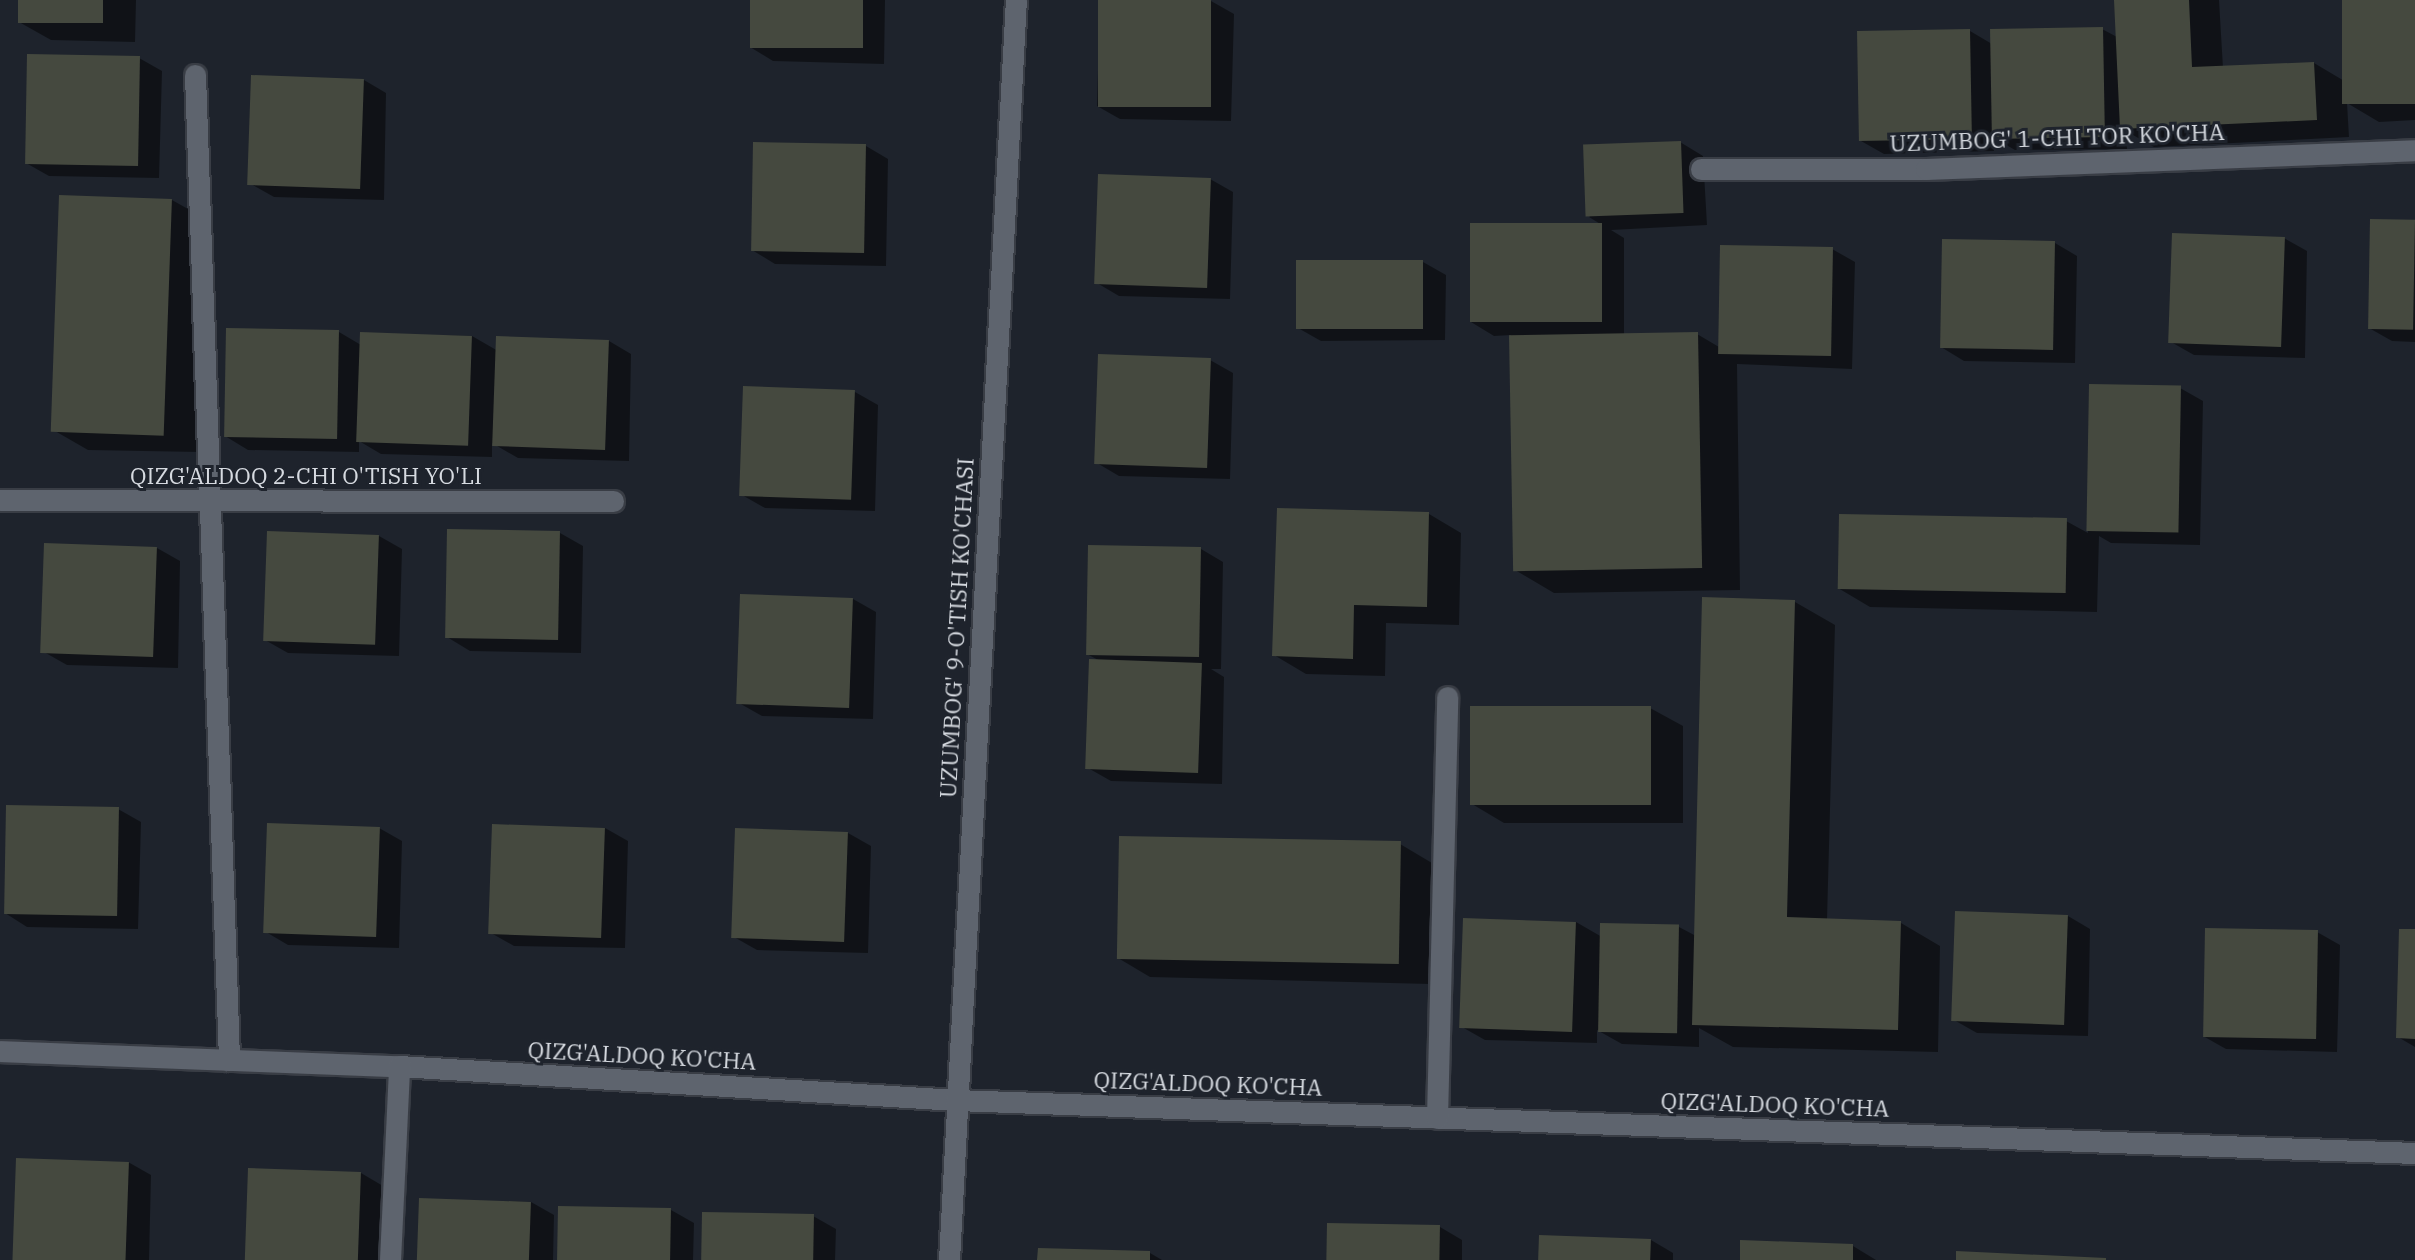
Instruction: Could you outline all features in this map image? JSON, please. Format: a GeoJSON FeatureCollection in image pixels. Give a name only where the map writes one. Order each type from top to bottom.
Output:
{"type":"FeatureCollection","features":[{"type":"Feature","properties":{"kind":"street","name":"UZUMBOG' 9-O'TISH KO'CHASI"},"geometry":{"type":"LineString","coordinates":[[949,1260],[1016,0]]}},
{"type":"Feature","properties":{"kind":"street"},"geometry":{"type":"LineString","coordinates":[[195,75],[206,502],[229,1060]]}},
{"type":"Feature","properties":{"kind":"street","name":"UZUMBOG' 1-CHI TOR KO'CHA"},"geometry":{"type":"LineString","coordinates":[[1701,169],[1926,169],[2415,150]]}},
{"type":"Feature","properties":{"kind":"street","name":"QIZG'ALDOQ 2-CHI O'TISH YO'LI"},"geometry":{"type":"LineString","coordinates":[[0,500],[613,501]]}},
{"type":"Feature","properties":{"kind":"street"},"geometry":{"type":"LineString","coordinates":[[1437,1118],[1447,697]]}},
{"type":"Feature","properties":{"kind":"street","name":"QIZG'ALDOQ KO'CHA"},"geometry":{"type":"LineString","coordinates":[[0,1051],[399,1066],[956,1100],[2415,1153]]}},
{"type":"Feature","properties":{"kind":"street"},"geometry":{"type":"LineString","coordinates":[[390,1260],[399,1066]]}},
{"type":"Feature","properties":{"kind":"building"},"geometry":{"type":"Polygon","coordinates":[[[18,0],[103,0],[103,23],[18,23],[18,0]]]}},
{"type":"Feature","properties":{"kind":"building"},"geometry":{"type":"Polygon","coordinates":[[[750,0],[863,0],[863,48],[750,48],[750,0]]]}},
{"type":"Feature","properties":{"kind":"building"},"geometry":{"type":"Polygon","coordinates":[[[1098,0],[1211,0],[1211,107],[1098,107],[1098,0]]]}},
{"type":"Feature","properties":{"kind":"building"},"geometry":{"type":"Polygon","coordinates":[[[2114,0],[2189,0],[2192,67],[2314,62],[2317,120],[2120,129],[2114,0]]]}},
{"type":"Feature","properties":{"kind":"building"},"geometry":{"type":"Polygon","coordinates":[[[2342,0],[2415,0],[2415,104],[2342,104],[2342,0]]]}},
{"type":"Feature","properties":{"kind":"building"},"geometry":{"type":"Polygon","coordinates":[[[2103,27],[2105,137],[1992,139],[1990,29],[2103,27]]]}},
{"type":"Feature","properties":{"kind":"building"},"geometry":{"type":"Polygon","coordinates":[[[1970,29],[1972,139],[1859,141],[1857,31],[1970,29]]]}},
{"type":"Feature","properties":{"kind":"building"},"geometry":{"type":"Polygon","coordinates":[[[27,54],[140,56],[138,166],[25,164],[27,54]]]}},
{"type":"Feature","properties":{"kind":"building"},"geometry":{"type":"Polygon","coordinates":[[[251,75],[364,79],[360,189],[247,185],[251,75]]]}},
{"type":"Feature","properties":{"kind":"building"},"geometry":{"type":"Polygon","coordinates":[[[1681,141],[1684,213],[1586,216],[1583,144],[1681,141]]]}},
{"type":"Feature","properties":{"kind":"building"},"geometry":{"type":"Polygon","coordinates":[[[753,142],[866,144],[864,253],[751,251],[753,142]]]}},
{"type":"Feature","properties":{"kind":"building"},"geometry":{"type":"Polygon","coordinates":[[[1098,174],[1211,178],[1207,288],[1094,284],[1098,174]]]}},
{"type":"Feature","properties":{"kind":"building"},"geometry":{"type":"Polygon","coordinates":[[[59,195],[172,199],[164,436],[51,432],[59,195]]]}},
{"type":"Feature","properties":{"kind":"building"},"geometry":{"type":"Polygon","coordinates":[[[2370,219],[2415,220],[2413,330],[2368,329],[2370,219]]]}},
{"type":"Feature","properties":{"kind":"building"},"geometry":{"type":"Polygon","coordinates":[[[1470,223],[1602,223],[1602,322],[1470,322],[1470,223]]]}},
{"type":"Feature","properties":{"kind":"building"},"geometry":{"type":"Polygon","coordinates":[[[2172,233],[2285,237],[2281,347],[2168,343],[2172,233]]]}},
{"type":"Feature","properties":{"kind":"building"},"geometry":{"type":"Polygon","coordinates":[[[1942,239],[2055,241],[2053,350],[1940,348],[1942,239]]]}},
{"type":"Feature","properties":{"kind":"building"},"geometry":{"type":"Polygon","coordinates":[[[1720,245],[1833,247],[1831,356],[1718,354],[1720,245]]]}},
{"type":"Feature","properties":{"kind":"building"},"geometry":{"type":"Polygon","coordinates":[[[1296,260],[1423,260],[1423,329],[1296,329],[1296,260]]]}},
{"type":"Feature","properties":{"kind":"building"},"geometry":{"type":"Polygon","coordinates":[[[226,328],[339,330],[337,439],[224,437],[226,328]]]}},
{"type":"Feature","properties":{"kind":"building"},"geometry":{"type":"Polygon","coordinates":[[[360,332],[472,336],[468,446],[356,442],[360,332]]]}},
{"type":"Feature","properties":{"kind":"building"},"geometry":{"type":"Polygon","coordinates":[[[1698,332],[1702,568],[1513,571],[1509,335],[1698,332]]]}},
{"type":"Feature","properties":{"kind":"building"},"geometry":{"type":"Polygon","coordinates":[[[496,336],[609,340],[605,450],[492,446],[496,336]]]}},
{"type":"Feature","properties":{"kind":"building"},"geometry":{"type":"Polygon","coordinates":[[[1098,354],[1211,358],[1207,468],[1094,464],[1098,354]]]}},
{"type":"Feature","properties":{"kind":"building"},"geometry":{"type":"Polygon","coordinates":[[[2089,384],[2181,386],[2178,533],[2086,531],[2089,384]]]}},
{"type":"Feature","properties":{"kind":"building"},"geometry":{"type":"Polygon","coordinates":[[[743,386],[855,390],[851,500],[739,496],[743,386]]]}},
{"type":"Feature","properties":{"kind":"building"},"geometry":{"type":"Polygon","coordinates":[[[1277,508],[1429,512],[1427,607],[1354,605],[1353,659],[1272,656],[1277,508]]]}},
{"type":"Feature","properties":{"kind":"building"},"geometry":{"type":"Polygon","coordinates":[[[1839,514],[2067,518],[2066,593],[1838,589],[1839,514]]]}},
{"type":"Feature","properties":{"kind":"building"},"geometry":{"type":"Polygon","coordinates":[[[447,529],[560,531],[558,640],[445,638],[447,529]]]}},
{"type":"Feature","properties":{"kind":"building"},"geometry":{"type":"Polygon","coordinates":[[[267,531],[379,535],[375,645],[263,641],[267,531]]]}},
{"type":"Feature","properties":{"kind":"building"},"geometry":{"type":"Polygon","coordinates":[[[44,543],[157,547],[153,657],[40,653],[44,543]]]}},
{"type":"Feature","properties":{"kind":"building"},"geometry":{"type":"Polygon","coordinates":[[[1088,545],[1201,547],[1199,657],[1086,655],[1088,545]]]}},
{"type":"Feature","properties":{"kind":"building"},"geometry":{"type":"Polygon","coordinates":[[[740,594],[853,598],[849,708],[736,704],[740,594]]]}},
{"type":"Feature","properties":{"kind":"building"},"geometry":{"type":"Polygon","coordinates":[[[1702,597],[1795,600],[1787,917],[1901,921],[1898,1030],[1692,1025],[1702,597]]]}},
{"type":"Feature","properties":{"kind":"building"},"geometry":{"type":"Polygon","coordinates":[[[1089,659],[1202,663],[1198,773],[1085,769],[1089,659]]]}},
{"type":"Feature","properties":{"kind":"building"},"geometry":{"type":"Polygon","coordinates":[[[1470,706],[1651,706],[1651,805],[1470,805],[1470,706]]]}},
{"type":"Feature","properties":{"kind":"building"},"geometry":{"type":"Polygon","coordinates":[[[6,805],[119,807],[117,916],[4,914],[6,805]]]}},
{"type":"Feature","properties":{"kind":"building"},"geometry":{"type":"Polygon","coordinates":[[[267,823],[380,827],[376,937],[263,933],[267,823]]]}},
{"type":"Feature","properties":{"kind":"building"},"geometry":{"type":"Polygon","coordinates":[[[492,824],[605,828],[601,938],[488,934],[492,824]]]}},
{"type":"Feature","properties":{"kind":"building"},"geometry":{"type":"Polygon","coordinates":[[[735,828],[848,832],[844,942],[731,938],[735,828]]]}},
{"type":"Feature","properties":{"kind":"building"},"geometry":{"type":"Polygon","coordinates":[[[1119,836],[1401,841],[1399,964],[1117,959],[1119,836]]]}},
{"type":"Feature","properties":{"kind":"building"},"geometry":{"type":"Polygon","coordinates":[[[1955,911],[2068,915],[2064,1025],[1951,1021],[1955,911]]]}},
{"type":"Feature","properties":{"kind":"building"},"geometry":{"type":"Polygon","coordinates":[[[1463,918],[1576,922],[1572,1032],[1459,1028],[1463,918]]]}},
{"type":"Feature","properties":{"kind":"building"},"geometry":{"type":"Polygon","coordinates":[[[1600,923],[1679,924],[1677,1033],[1598,1032],[1600,923]]]}},
{"type":"Feature","properties":{"kind":"building"},"geometry":{"type":"Polygon","coordinates":[[[2205,928],[2318,930],[2316,1039],[2203,1037],[2205,928]]]}},
{"type":"Feature","properties":{"kind":"building"},"geometry":{"type":"Polygon","coordinates":[[[2399,929],[2415,929],[2415,1039],[2396,1038],[2399,929]]]}},
{"type":"Feature","properties":{"kind":"building"},"geometry":{"type":"Polygon","coordinates":[[[16,1158],[129,1162],[126,1260],[12,1260],[16,1158]]]}},
{"type":"Feature","properties":{"kind":"building"},"geometry":{"type":"Polygon","coordinates":[[[248,1168],[361,1172],[358,1260],[245,1260],[248,1168]]]}},
{"type":"Feature","properties":{"kind":"building"},"geometry":{"type":"Polygon","coordinates":[[[419,1198],[531,1202],[529,1260],[417,1260],[419,1198]]]}},
{"type":"Feature","properties":{"kind":"building"},"geometry":{"type":"Polygon","coordinates":[[[558,1206],[671,1208],[670,1260],[557,1260],[558,1206]]]}},
{"type":"Feature","properties":{"kind":"building"},"geometry":{"type":"Polygon","coordinates":[[[702,1212],[814,1214],[813,1260],[701,1260],[702,1212]]]}},
{"type":"Feature","properties":{"kind":"building"},"geometry":{"type":"Polygon","coordinates":[[[1327,1223],[1440,1225],[1439,1260],[1326,1260],[1327,1223]]]}},
{"type":"Feature","properties":{"kind":"building"},"geometry":{"type":"Polygon","coordinates":[[[1539,1235],[1651,1239],[1650,1260],[1538,1260],[1539,1235]]]}},
{"type":"Feature","properties":{"kind":"building"},"geometry":{"type":"Polygon","coordinates":[[[1740,1240],[1853,1244],[1853,1260],[1740,1260],[1740,1240]]]}},
{"type":"Feature","properties":{"kind":"building"},"geometry":{"type":"Polygon","coordinates":[[[1038,1248],[1150,1251],[1150,1260],[1037,1260],[1038,1248]]]}},
{"type":"Feature","properties":{"kind":"building"},"geometry":{"type":"Polygon","coordinates":[[[1956,1251],[2106,1258],[2106,1260],[1956,1260],[1956,1251]]]}}]}
